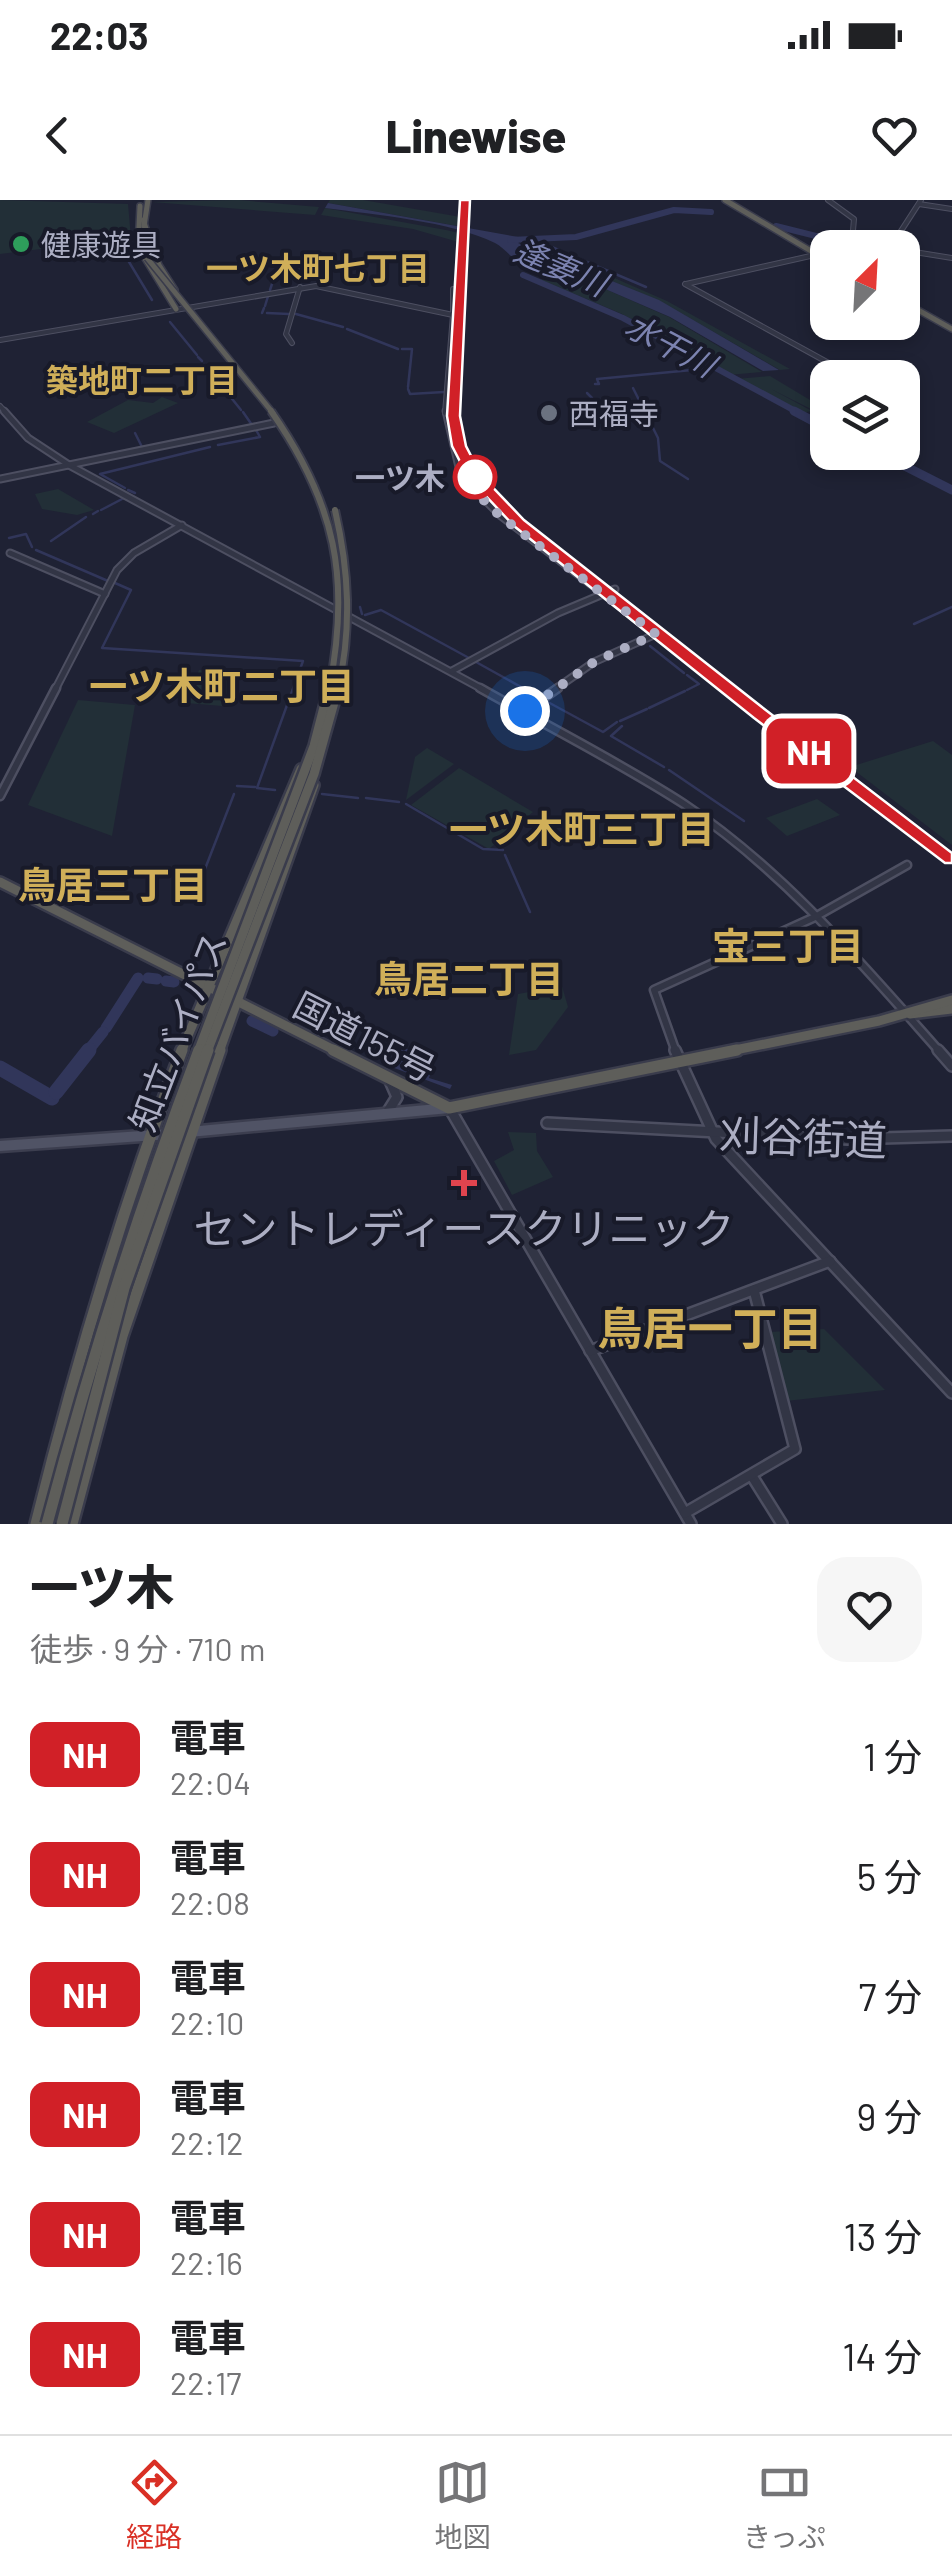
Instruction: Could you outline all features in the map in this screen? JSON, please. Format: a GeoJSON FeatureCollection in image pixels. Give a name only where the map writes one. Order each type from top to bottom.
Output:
{"type":"FeatureCollection","features":[{"type":"Feature","properties":{"kind":"highway"},"geometry":{"type":"LineString","coordinates":[[728,200],[810,248]]}},
{"type":"Feature","properties":{"kind":"highway"},"geometry":{"type":"LineString","coordinates":[[144,203],[138,247],[176,308]]}},
{"type":"Feature","properties":{"kind":"highway","name":"知立バイパス"},"geometry":{"type":"LineString","coordinates":[[47,1524],[90,1361],[137,1214],[314,746],[334,669],[343,607],[340,556],[330,515],[306,461],[270,408],[187,313],[149,258],[144,203]]}},
{"type":"Feature","properties":{"kind":"highway","name":"知立バイパス"},"geometry":{"type":"LineString","coordinates":[[62,1524],[80,1441],[149,1210],[324,738],[350,624],[350,582],[336,515],[313,461],[289,425],[149,258],[144,203]]}},
{"type":"Feature","properties":{"kind":"highway"},"geometry":{"type":"LineString","coordinates":[[143,220],[163,272],[188,306]]}},
{"type":"Feature","properties":{"kind":"highway"},"geometry":{"type":"LineString","coordinates":[[920,313],[952,330]]}},
{"type":"Feature","properties":{"kind":"highway"},"geometry":{"type":"LineString","coordinates":[[72,1524],[126,1312],[320,768],[324,738]]}},
{"type":"Feature","properties":{"kind":"highway"},"geometry":{"type":"LineString","coordinates":[[36,1524],[94,1310],[149,1136],[206,988],[305,758],[314,746]]}},
{"type":"Feature","properties":{"kind":"highway","name":"国道155号"},"geometry":{"type":"LineString","coordinates":[[0,882],[449,1108],[907,1014],[952,1000]]}},
{"type":"Feature","properties":{"kind":"highway","name":"国道155号"},"geometry":{"type":"LineString","coordinates":[[907,1014],[952,1009]]}},
{"type":"Feature","properties":{"kind":"main road"},"geometry":{"type":"LineString","coordinates":[[0,1146],[449,1108]]}},
{"type":"Feature","properties":{"kind":"street"},"geometry":{"type":"LineString","coordinates":[[828,200],[854,219],[853,230]]}},
{"type":"Feature","properties":{"kind":"street"},"geometry":{"type":"LineString","coordinates":[[900,230],[920,202],[952,210]]}},
{"type":"Feature","properties":{"kind":"street"},"geometry":{"type":"LineString","coordinates":[[920,253],[952,258]]}},
{"type":"Feature","properties":{"kind":"street"},"geometry":{"type":"LineString","coordinates":[[810,259],[685,284],[823,360]]}},
{"type":"Feature","properties":{"kind":"street"},"geometry":{"type":"LineString","coordinates":[[0,340],[300,286],[337,288],[453,316]]}},
{"type":"Feature","properties":{"kind":"street"},"geometry":{"type":"LineString","coordinates":[[292,343],[286,334],[300,286]]}},
{"type":"Feature","properties":{"kind":"street"},"geometry":{"type":"LineString","coordinates":[[453,289],[445,419],[458,471],[500,516],[656,634],[594,662],[525,711]]}},
{"type":"Feature","properties":{"kind":"street"},"geometry":{"type":"LineString","coordinates":[[0,406],[28,438],[70,465],[525,711],[684,804],[727,835],[815,916],[952,1066]]}},
{"type":"Feature","properties":{"kind":"street"},"geometry":{"type":"LineString","coordinates":[[0,479],[274,423]]}},
{"type":"Feature","properties":{"kind":"street"},"geometry":{"type":"LineString","coordinates":[[0,796],[124,561],[183,525]]}},
{"type":"Feature","properties":{"kind":"street"},"geometry":{"type":"LineString","coordinates":[[10,553],[106,594]]}},
{"type":"Feature","properties":{"kind":"street"},"geometry":{"type":"LineString","coordinates":[[452,671],[558,613],[615,590]]}},
{"type":"Feature","properties":{"kind":"street"},"geometry":{"type":"LineString","coordinates":[[907,864],[815,916],[654,990],[679,1062],[711,1132],[952,1393]]}},
{"type":"Feature","properties":{"kind":"street"},"geometry":{"type":"LineString","coordinates":[[387,1114],[398,1097],[390,1080]]}},
{"type":"Feature","properties":{"kind":"street"},"geometry":{"type":"LineString","coordinates":[[449,1108],[691,1524]]}},
{"type":"Feature","properties":{"kind":"street","name":"刈谷街道"},"geometry":{"type":"LineString","coordinates":[[547,1123],[650,1132],[853,1139],[952,1136]]}},
{"type":"Feature","properties":{"kind":"street"},"geometry":{"type":"LineString","coordinates":[[590,1350],[830,1262]]}},
{"type":"Feature","properties":{"kind":"street"},"geometry":{"type":"LineString","coordinates":[[685,1513],[795,1449],[754,1290]]}},
{"type":"Feature","properties":{"kind":"street"},"geometry":{"type":"LineString","coordinates":[[752,1476],[782,1524]]}},
{"type":"Feature","properties":{"kind":"shaded area"},"geometry":{"type":"Polygon","coordinates":[[[0,200],[128,204],[131,238],[0,254],[0,200]]]}},
{"type":"Feature","properties":{"kind":"shaded area"},"geometry":{"type":"Polygon","coordinates":[[[238,200],[319,207],[315,215],[152,202],[238,200]]]}},
{"type":"Feature","properties":{"kind":"shaded area"},"geometry":{"type":"Polygon","coordinates":[[[363,200],[455,216],[463,218],[463,227],[328,203],[363,200]]]}},
{"type":"Feature","properties":{"kind":"shaded area"},"geometry":{"type":"Polygon","coordinates":[[[325,208],[463,234],[462,243],[413,229],[321,215],[325,208]]]}},
{"type":"Feature","properties":{"kind":"shaded area"},"geometry":{"type":"Polygon","coordinates":[[[580,263],[667,301],[790,369],[780,370],[658,300],[573,265],[580,263]]]}},
{"type":"Feature","properties":{"kind":"shaded area"},"geometry":{"type":"Polygon","coordinates":[[[562,270],[669,317],[762,372],[728,375],[622,314],[539,279],[558,281],[548,275],[562,270]]]}},
{"type":"Feature","properties":{"kind":"shaded area"},"geometry":{"type":"Polygon","coordinates":[[[770,376],[810,400],[810,408],[771,389],[810,411],[801,413],[736,379],[770,376]]]}},
{"type":"Feature","properties":{"kind":"shaded area"},"geometry":{"type":"Polygon","coordinates":[[[162,397],[178,403],[114,433],[87,422],[128,400],[153,403],[162,397]]]}},
{"type":"Feature","properties":{"kind":"shaded area"},"geometry":{"type":"Polygon","coordinates":[[[58,489],[94,510],[77,515],[42,509],[35,494],[58,489]]]}},
{"type":"Feature","properties":{"kind":"shaded area"},"geometry":{"type":"Polygon","coordinates":[[[199,670],[235,672],[222,706],[186,703],[199,670]]]}},
{"type":"Feature","properties":{"kind":"shaded area"},"geometry":{"type":"Polygon","coordinates":[[[78,700],[135,705],[112,836],[28,805],[78,700]]]}},
{"type":"Feature","properties":{"kind":"shaded area"},"geometry":{"type":"Polygon","coordinates":[[[933,741],[952,755],[952,845],[850,767],[933,741]]]}},
{"type":"Feature","properties":{"kind":"shaded area"},"geometry":{"type":"Polygon","coordinates":[[[427,748],[454,764],[406,800],[415,757],[427,748]]]}},
{"type":"Feature","properties":{"kind":"shaded area"},"geometry":{"type":"Polygon","coordinates":[[[459,768],[533,812],[489,849],[411,805],[459,768]]]}},
{"type":"Feature","properties":{"kind":"shaded area"},"geometry":{"type":"Polygon","coordinates":[[[817,799],[840,815],[787,836],[766,818],[817,799]]]}},
{"type":"Feature","properties":{"kind":"shaded area"},"geometry":{"type":"Polygon","coordinates":[[[562,986],[568,1007],[536,1050],[509,1055],[518,994],[562,986]]]}},
{"type":"Feature","properties":{"kind":"shaded area"},"geometry":{"type":"Polygon","coordinates":[[[508,1132],[536,1133],[537,1151],[553,1177],[512,1195],[494,1161],[514,1150],[508,1132]]]}},
{"type":"Feature","properties":{"kind":"shaded area"},"geometry":{"type":"Polygon","coordinates":[[[824,1329],[885,1390],[786,1401],[769,1332],[824,1329]]]}},
{"type":"Feature","properties":{"kind":"water","name":"逢妻川"},"geometry":{"type":"Polygon","coordinates":[[[328,203],[524,238],[518,243],[659,300],[779,370],[763,371],[670,317],[515,250],[545,265],[522,264],[495,243],[477,235],[412,220],[325,208],[328,203]]]}},
{"type":"Feature","properties":{"kind":"water"},"geometry":{"type":"Polygon","coordinates":[[[403,1047],[434,1062],[429,1078],[452,1085],[450,1089],[389,1066],[403,1047]]]}},
{"type":"Feature","properties":{"kind":"waterway","name":"逢妻川"},"geometry":{"type":"LineString","coordinates":[[510,240],[576,237],[674,210],[711,212]]}},
{"type":"Feature","properties":{"kind":"waterway"},"geometry":{"type":"LineString","coordinates":[[776,226],[810,234]]}},
{"type":"Feature","properties":{"kind":"waterway"},"geometry":{"type":"LineString","coordinates":[[117,242],[152,300]]}},
{"type":"Feature","properties":{"kind":"waterway","name":"逢妻川"},"geometry":{"type":"LineString","coordinates":[[547,245],[646,287]]}},
{"type":"Feature","properties":{"kind":"waterway"},"geometry":{"type":"LineString","coordinates":[[274,278],[277,268]]}},
{"type":"Feature","properties":{"kind":"waterway","name":"水干川"},"geometry":{"type":"LineString","coordinates":[[523,275],[623,318],[799,413]]}},
{"type":"Feature","properties":{"kind":"waterway"},"geometry":{"type":"LineString","coordinates":[[270,290],[273,281]]}},
{"type":"Feature","properties":{"kind":"waterway"},"geometry":{"type":"LineString","coordinates":[[265,306],[269,293]]}},
{"type":"Feature","properties":{"kind":"waterway"},"geometry":{"type":"LineString","coordinates":[[262,313],[264,308]]}},
{"type":"Feature","properties":{"kind":"waterway"},"geometry":{"type":"LineString","coordinates":[[267,313],[289,314]]}},
{"type":"Feature","properties":{"kind":"waterway"},"geometry":{"type":"LineString","coordinates":[[296,314],[343,327]]}},
{"type":"Feature","properties":{"kind":"waterway"},"geometry":{"type":"LineString","coordinates":[[170,322],[197,355]]}},
{"type":"Feature","properties":{"kind":"waterway"},"geometry":{"type":"LineString","coordinates":[[347,329],[398,349]]}},
{"type":"Feature","properties":{"kind":"waterway"},"geometry":{"type":"LineString","coordinates":[[402,349],[412,349],[408,387]]}},
{"type":"Feature","properties":{"kind":"waterway"},"geometry":{"type":"LineString","coordinates":[[198,357],[202,361]]}},
{"type":"Feature","properties":{"kind":"waterway"},"geometry":{"type":"LineString","coordinates":[[204,364],[241,410]]}},
{"type":"Feature","properties":{"kind":"waterway"},"geometry":{"type":"LineString","coordinates":[[595,384],[599,384],[597,379],[713,368]]}},
{"type":"Feature","properties":{"kind":"waterway"},"geometry":{"type":"LineString","coordinates":[[633,388],[658,438],[660,461],[688,479]]}},
{"type":"Feature","properties":{"kind":"waterway"},"geometry":{"type":"LineString","coordinates":[[408,389],[410,394],[444,392]]}},
{"type":"Feature","properties":{"kind":"waterway"},"geometry":{"type":"LineString","coordinates":[[450,422],[452,392]]}},
{"type":"Feature","properties":{"kind":"waterway"},"geometry":{"type":"LineString","coordinates":[[587,393],[592,398],[593,420]]}},
{"type":"Feature","properties":{"kind":"waterway","name":"水干川"},"geometry":{"type":"LineString","coordinates":[[794,411],[810,419]]}},
{"type":"Feature","properties":{"kind":"waterway"},"geometry":{"type":"LineString","coordinates":[[243,412],[252,425]]}},
{"type":"Feature","properties":{"kind":"waterway"},"geometry":{"type":"LineString","coordinates":[[218,445],[260,437],[256,430]]}},
{"type":"Feature","properties":{"kind":"waterway"},"geometry":{"type":"LineString","coordinates":[[135,433],[142,447]]}},
{"type":"Feature","properties":{"kind":"waterway"},"geometry":{"type":"LineString","coordinates":[[125,488],[100,474],[210,447]]}},
{"type":"Feature","properties":{"kind":"waterway","name":"水干川"},"geometry":{"type":"LineString","coordinates":[[913,470],[952,490]]}},
{"type":"Feature","properties":{"kind":"waterway"},"geometry":{"type":"LineString","coordinates":[[128,490],[135,493]]}},
{"type":"Feature","properties":{"kind":"waterway"},"geometry":{"type":"LineString","coordinates":[[101,510],[124,498]]}},
{"type":"Feature","properties":{"kind":"waterway"},"geometry":{"type":"LineString","coordinates":[[498,509],[604,591]]}},
{"type":"Feature","properties":{"kind":"waterway"},"geometry":{"type":"LineString","coordinates":[[93,514],[98,511]]}},
{"type":"Feature","properties":{"kind":"waterway"},"geometry":{"type":"LineString","coordinates":[[51,541],[86,517]]}},
{"type":"Feature","properties":{"kind":"waterway"},"geometry":{"type":"LineString","coordinates":[[9,538],[26,534],[32,547]]}},
{"type":"Feature","properties":{"kind":"waterway"},"geometry":{"type":"LineString","coordinates":[[36,550],[108,581]]}},
{"type":"Feature","properties":{"kind":"waterway"},"geometry":{"type":"LineString","coordinates":[[115,583],[131,590],[102,648],[303,661],[257,788],[275,790]]}},
{"type":"Feature","properties":{"kind":"waterway"},"geometry":{"type":"LineString","coordinates":[[609,595],[657,631]]}},
{"type":"Feature","properties":{"kind":"waterway"},"geometry":{"type":"LineString","coordinates":[[360,607],[362,614]]}},
{"type":"Feature","properties":{"kind":"waterway"},"geometry":{"type":"LineString","coordinates":[[914,624],[952,607]]}},
{"type":"Feature","properties":{"kind":"waterway"},"geometry":{"type":"LineString","coordinates":[[365,615],[381,610],[469,658]]}},
{"type":"Feature","properties":{"kind":"waterway"},"geometry":{"type":"LineString","coordinates":[[650,646],[684,673]]}},
{"type":"Feature","properties":{"kind":"waterway"},"geometry":{"type":"LineString","coordinates":[[476,662],[539,697]]}},
{"type":"Feature","properties":{"kind":"waterway"},"geometry":{"type":"LineString","coordinates":[[687,675],[699,684],[687,690]]}},
{"type":"Feature","properties":{"kind":"waterway"},"geometry":{"type":"LineString","coordinates":[[649,708],[685,691]]}},
{"type":"Feature","properties":{"kind":"waterway"},"geometry":{"type":"LineString","coordinates":[[546,701],[603,732],[617,722]]}},
{"type":"Feature","properties":{"kind":"waterway"},"geometry":{"type":"LineString","coordinates":[[620,721],[647,709]]}},
{"type":"Feature","properties":{"kind":"waterway"},"geometry":{"type":"LineString","coordinates":[[622,726],[611,736],[664,767]]}},
{"type":"Feature","properties":{"kind":"waterway"},"geometry":{"type":"LineString","coordinates":[[669,770],[744,821]]}},
{"type":"Feature","properties":{"kind":"waterway"},"geometry":{"type":"LineString","coordinates":[[237,786],[255,787]]}},
{"type":"Feature","properties":{"kind":"waterway"},"geometry":{"type":"LineString","coordinates":[[205,869],[234,794]]}},
{"type":"Feature","properties":{"kind":"waterway"},"geometry":{"type":"LineString","coordinates":[[322,794],[358,798]]}},
{"type":"Feature","properties":{"kind":"waterway"},"geometry":{"type":"LineString","coordinates":[[366,798],[399,802]]}},
{"type":"Feature","properties":{"kind":"waterway"},"geometry":{"type":"LineString","coordinates":[[406,804],[483,849],[503,850]]}},
{"type":"Feature","properties":{"kind":"waterway"},"geometry":{"type":"LineString","coordinates":[[505,855],[530,912]]}},
{"type":"Feature","properties":{"kind":"waterway"},"geometry":{"type":"LineString","coordinates":[[106,1028],[138,978]]}},
{"type":"Feature","properties":{"kind":"waterway"},"geometry":{"type":"LineString","coordinates":[[148,978],[157,979]]}},
{"type":"Feature","properties":{"kind":"waterway"},"geometry":{"type":"LineString","coordinates":[[166,981],[174,982]]}},
{"type":"Feature","properties":{"kind":"waterway"},"geometry":{"type":"LineString","coordinates":[[252,1021],[273,1031]]}},
{"type":"Feature","properties":{"kind":"waterway"},"geometry":{"type":"LineString","coordinates":[[87,1052],[103,1032]]}},
{"type":"Feature","properties":{"kind":"waterway"},"geometry":{"type":"LineString","coordinates":[[56,1092],[89,1050]]}},
{"type":"Feature","properties":{"kind":"waterway"},"geometry":{"type":"LineString","coordinates":[[0,1068],[52,1098]]}},
{"type":"Feature","properties":{"kind":"railway"},"geometry":{"type":"LineString","coordinates":[[465,200],[454,416],[468,466],[509,514],[760,715],[952,858]]}},
{"type":"Feature","properties":{"kind":"train","name":"NH"},"geometry":{"type":"LineString","coordinates":[[465,200],[454,427],[474,477],[519,523],[670,638],[760,714],[952,858]]}},
{"type":"Feature","properties":{"kind":"place","name":"健康遊具"},"geometry":{"type":"Point","coordinates":[21,244]}},
{"type":"Feature","properties":{"kind":"place","name":"西福寺"},"geometry":{"type":"Point","coordinates":[549,413]}},
{"type":"Feature","properties":{"kind":"place","name":"一ツ木"},"geometry":{"type":"Point","coordinates":[475,477]}},
{"type":"Feature","properties":{"kind":"place","name":"セントレディースクリニック"},"geometry":{"type":"Point","coordinates":[464,1183]}},
{"type":"Feature","properties":{"kind":"district","name":"一ツ木町七丁目"},"geometry":{"type":"Point","coordinates":[318,267]}},
{"type":"Feature","properties":{"kind":"district","name":"築地町二丁目"},"geometry":{"type":"Point","coordinates":[142,379]}},
{"type":"Feature","properties":{"kind":"district","name":"一ツ木町二丁目"},"geometry":{"type":"Point","coordinates":[222,685]}},
{"type":"Feature","properties":{"kind":"district","name":"一ツ木町三丁目"},"geometry":{"type":"Point","coordinates":[582,828]}},
{"type":"Feature","properties":{"kind":"district","name":"鳥居三丁目"},"geometry":{"type":"Point","coordinates":[113,884]}},
{"type":"Feature","properties":{"kind":"district","name":"宝三丁目"},"geometry":{"type":"Point","coordinates":[788,945]}},
{"type":"Feature","properties":{"kind":"district","name":"鳥居二丁目"},"geometry":{"type":"Point","coordinates":[469,978]}},
{"type":"Feature","properties":{"kind":"district","name":"鳥居一丁目"},"geometry":{"type":"Point","coordinates":[710,1327]}},
{"type":"Feature","properties":{"kind":"route"},"geometry":{"type":"LineString","coordinates":[[475,477],[466,483],[500,516],[656,634],[594,662],[525,711]]}}]}
